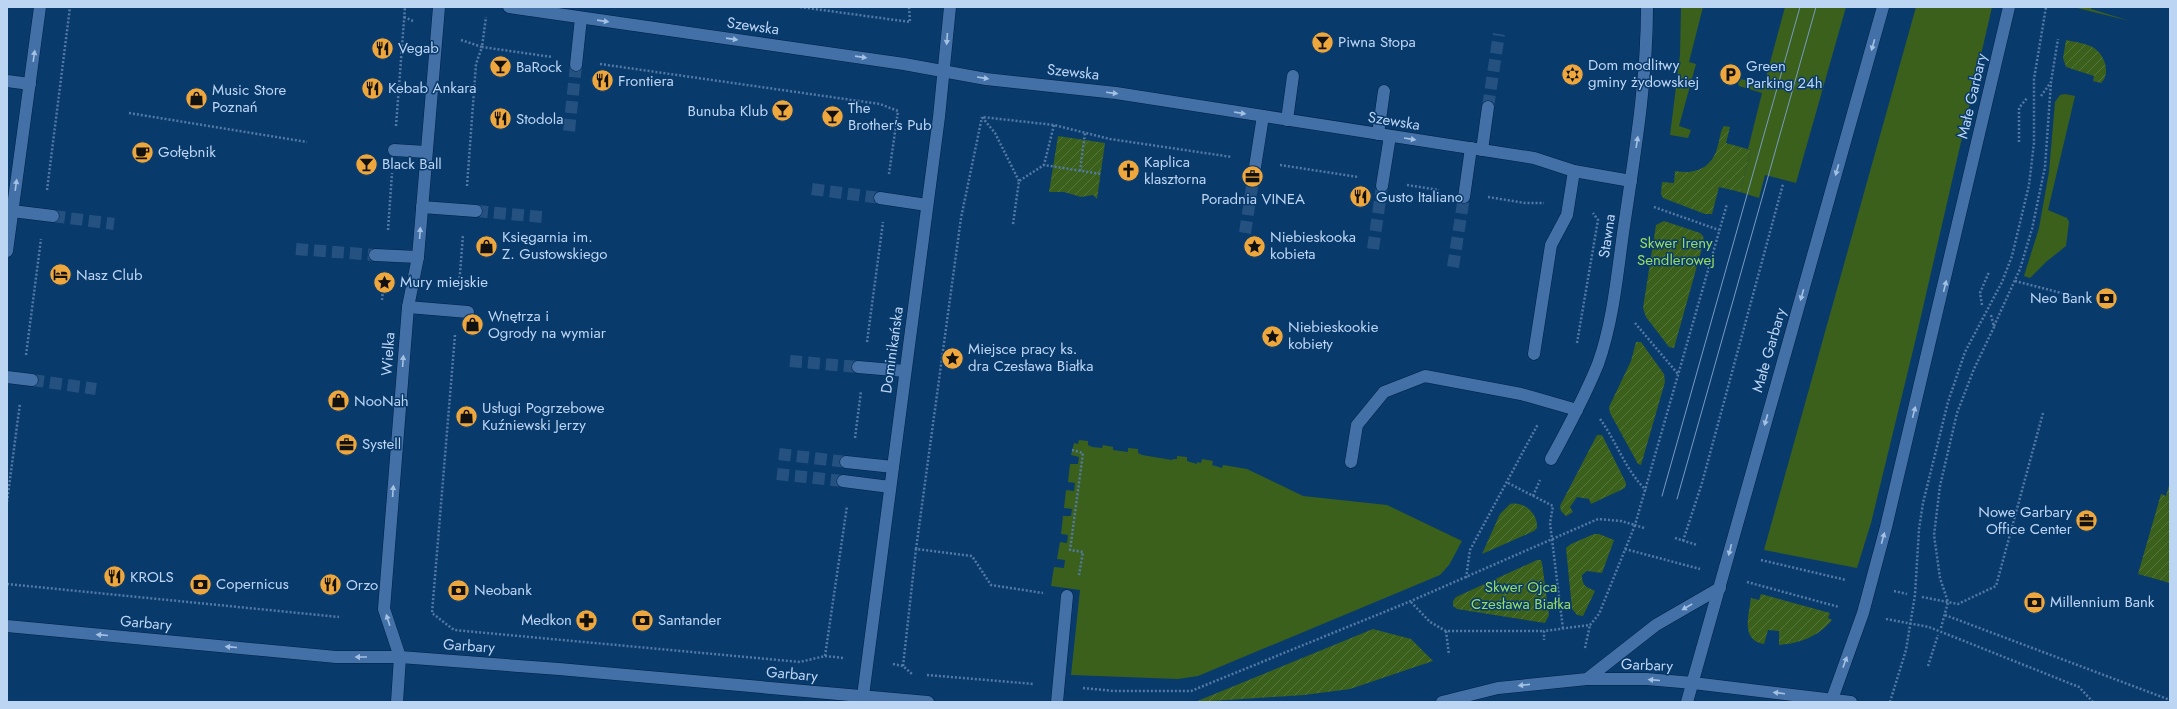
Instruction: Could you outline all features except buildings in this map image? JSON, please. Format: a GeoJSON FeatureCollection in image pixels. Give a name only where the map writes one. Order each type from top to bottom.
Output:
{"type":"FeatureCollection","features":[{"type":"Feature","properties":{"kind":"street"},"geometry":{"type":"LineString","coordinates":[[7,252],[40,7]]}},
{"type":"Feature","properties":{"kind":"street","name":"Wielka"},"geometry":{"type":"LineString","coordinates":[[397,702],[400,657],[384,609],[408,307],[418,258],[438,7]]}},
{"type":"Feature","properties":{"kind":"street","name":"Szewska"},"geometry":{"type":"LineString","coordinates":[[509,7],[896,62],[986,79],[1116,93],[1534,158],[1574,171],[1631,181]]}},
{"type":"Feature","properties":{"kind":"street","name":"Dominikańska"},"geometry":{"type":"LineString","coordinates":[[863,696],[944,71],[950,7]]}},
{"type":"Feature","properties":{"kind":"street","name":"Stawna"},"geometry":{"type":"LineString","coordinates":[[1551,459],[1577,410],[1598,363],[1613,304],[1641,111],[1647,44],[1647,7]]}},
{"type":"Feature","properties":{"kind":"street","name":"Małe Garbary"},"geometry":{"type":"LineString","coordinates":[[1688,702],[1740,512],[1883,7]]}},
{"type":"Feature","properties":{"kind":"street","name":"Małe Garbary"},"geometry":{"type":"LineString","coordinates":[[1832,701],[1863,613],[1886,527],[2009,7]]}},
{"type":"Feature","properties":{"kind":"street"},"geometry":{"type":"LineString","coordinates":[[576,63],[581,18]]}},
{"type":"Feature","properties":{"kind":"street"},"geometry":{"type":"LineString","coordinates":[[1287,120],[1293,76]]}},
{"type":"Feature","properties":{"kind":"street"},"geometry":{"type":"LineString","coordinates":[[7,81],[30,84]]}},
{"type":"Feature","properties":{"kind":"street"},"geometry":{"type":"LineString","coordinates":[[1378,134],[1384,91]]}},
{"type":"Feature","properties":{"kind":"street"},"geometry":{"type":"LineString","coordinates":[[1464,197],[1488,107]]}},
{"type":"Feature","properties":{"kind":"street"},"geometry":{"type":"LineString","coordinates":[[1255,167],[1263,116]]}},
{"type":"Feature","properties":{"kind":"street"},"geometry":{"type":"LineString","coordinates":[[1382,186],[1390,136]]}},
{"type":"Feature","properties":{"kind":"street"},"geometry":{"type":"LineString","coordinates":[[394,150],[426,152]]}},
{"type":"Feature","properties":{"kind":"street"},"geometry":{"type":"LineString","coordinates":[[1534,354],[1551,245],[1567,215],[1574,171]]}},
{"type":"Feature","properties":{"kind":"street"},"geometry":{"type":"LineString","coordinates":[[883,199],[927,205]]}},
{"type":"Feature","properties":{"kind":"street"},"geometry":{"type":"LineString","coordinates":[[422,207],[470,211]]}},
{"type":"Feature","properties":{"kind":"street"},"geometry":{"type":"LineString","coordinates":[[12,211],[48,216]]}},
{"type":"Feature","properties":{"kind":"street"},"geometry":{"type":"LineString","coordinates":[[375,255],[418,258]]}},
{"type":"Feature","properties":{"kind":"street"},"geometry":{"type":"LineString","coordinates":[[408,307],[462,312]]}},
{"type":"Feature","properties":{"kind":"street"},"geometry":{"type":"LineString","coordinates":[[861,367],[905,371]]}},
{"type":"Feature","properties":{"kind":"street"},"geometry":{"type":"LineString","coordinates":[[1351,462],[1357,425],[1384,392],[1425,376],[1521,394],[1577,410]]}},
{"type":"Feature","properties":{"kind":"street"},"geometry":{"type":"LineString","coordinates":[[7,377],[27,380]]}},
{"type":"Feature","properties":{"kind":"street"},"geometry":{"type":"LineString","coordinates":[[849,462],[893,467]]}},
{"type":"Feature","properties":{"kind":"street"},"geometry":{"type":"LineString","coordinates":[[846,482],[890,487]]}},
{"type":"Feature","properties":{"kind":"street"},"geometry":{"type":"LineString","coordinates":[[1586,680],[1656,625],[1720,588]]}},
{"type":"Feature","properties":{"kind":"street"},"geometry":{"type":"LineString","coordinates":[[1057,702],[1067,596]]}},
{"type":"Feature","properties":{"kind":"street","name":"Garbary"},"geometry":{"type":"LineString","coordinates":[[7,626],[336,657],[400,657],[559,669],[928,702]]}},
{"type":"Feature","properties":{"kind":"street","name":"Garbary"},"geometry":{"type":"LineString","coordinates":[[1442,702],[1498,688],[1586,680],[1647,680],[1693,683],[1832,701],[1851,702]]}},
{"type":"Feature","properties":{"kind":"path"},"geometry":{"type":"LineString","coordinates":[[7,502],[27,380],[48,216],[70,7]]}},
{"type":"Feature","properties":{"kind":"path"},"geometry":{"type":"LineString","coordinates":[[394,150],[405,7]]}},
{"type":"Feature","properties":{"kind":"path"},"geometry":{"type":"LineString","coordinates":[[800,7],[910,22],[910,7]]}},
{"type":"Feature","properties":{"kind":"path"},"geometry":{"type":"LineString","coordinates":[[1890,702],[1906,650],[1911,624],[1923,503],[1948,402],[1965,352],[2002,282],[2012,256],[2029,185],[2034,143],[2034,79],[2046,7]]}},
{"type":"Feature","properties":{"kind":"path"},"geometry":{"type":"LineString","coordinates":[[1941,628],[1948,602],[1940,578],[1934,535],[1940,486],[1957,413],[1974,368],[2015,281],[2031,236],[2045,167],[2051,82],[2058,39]]}},
{"type":"Feature","properties":{"kind":"path"},"geometry":{"type":"LineString","coordinates":[[849,462],[883,199],[898,110],[880,104],[576,63],[482,47],[476,64],[470,211],[462,312],[432,612],[454,630],[800,662],[825,656],[903,666],[911,673],[919,674]]}},
{"type":"Feature","properties":{"kind":"path"},"geometry":{"type":"LineString","coordinates":[[2041,96],[2051,82]]}},
{"type":"Feature","properties":{"kind":"path"},"geometry":{"type":"LineString","coordinates":[[2019,142],[2019,108],[2027,98]]}},
{"type":"Feature","properties":{"kind":"path"},"geometry":{"type":"LineString","coordinates":[[129,113],[307,142]]}},
{"type":"Feature","properties":{"kind":"path"},"geometry":{"type":"LineString","coordinates":[[903,666],[916,549],[961,218],[982,117]]}},
{"type":"Feature","properties":{"kind":"path"},"geometry":{"type":"LineString","coordinates":[[1044,165],[1054,125]]}},
{"type":"Feature","properties":{"kind":"path"},"geometry":{"type":"LineString","coordinates":[[992,128],[1019,181],[1013,224]]}},
{"type":"Feature","properties":{"kind":"path"},"geometry":{"type":"LineString","coordinates":[[1080,171],[1085,133]]}},
{"type":"Feature","properties":{"kind":"path"},"geometry":{"type":"LineString","coordinates":[[1019,181],[1044,165],[1101,174]]}},
{"type":"Feature","properties":{"kind":"path"},"geometry":{"type":"LineString","coordinates":[[1683,541],[1702,482],[1783,184]]}},
{"type":"Feature","properties":{"kind":"path"},"geometry":{"type":"LineString","coordinates":[[1587,637],[1590,625],[1599,614],[1635,525],[1727,204]]}},
{"type":"Feature","properties":{"kind":"path"},"geometry":{"type":"LineString","coordinates":[[1654,207],[1719,230]]}},
{"type":"Feature","properties":{"kind":"path"},"geometry":{"type":"LineString","coordinates":[[1982,305],[1980,293],[1989,272]]}},
{"type":"Feature","properties":{"kind":"path"},"geometry":{"type":"LineString","coordinates":[[2015,281],[2077,297]]}},
{"type":"Feature","properties":{"kind":"path"},"geometry":{"type":"LineString","coordinates":[[1991,315],[1994,327]]}},
{"type":"Feature","properties":{"kind":"path"},"geometry":{"type":"LineString","coordinates":[[1635,323],[1678,374]]}},
{"type":"Feature","properties":{"kind":"path"},"geometry":{"type":"LineString","coordinates":[[1922,596],[1958,604],[1996,586],[2043,413]]}},
{"type":"Feature","properties":{"kind":"path"},"geometry":{"type":"LineString","coordinates":[[1599,417],[1610,432],[1633,478],[1646,490]]}},
{"type":"Feature","properties":{"kind":"path"},"geometry":{"type":"LineString","coordinates":[[916,549],[972,556],[991,585],[1076,597],[1083,552],[1070,550],[1083,453],[1072,450]]}},
{"type":"Feature","properties":{"kind":"path"},"geometry":{"type":"LineString","coordinates":[[825,656],[846,482]]}},
{"type":"Feature","properties":{"kind":"path"},"geometry":{"type":"LineString","coordinates":[[1508,483],[1553,506],[1550,523],[1563,629]]}},
{"type":"Feature","properties":{"kind":"path"},"geometry":{"type":"LineString","coordinates":[[926,675],[1114,691],[1191,691],[1411,602],[1598,519],[1621,521],[1644,528]]}},
{"type":"Feature","properties":{"kind":"path"},"geometry":{"type":"LineString","coordinates":[[1675,538],[1697,545]]}},
{"type":"Feature","properties":{"kind":"path"},"geometry":{"type":"LineString","coordinates":[[1625,549],[1690,566]]}},
{"type":"Feature","properties":{"kind":"path"},"geometry":{"type":"LineString","coordinates":[[1761,560],[1853,582]]}},
{"type":"Feature","properties":{"kind":"path"},"geometry":{"type":"LineString","coordinates":[[7,584],[339,617]]}},
{"type":"Feature","properties":{"kind":"path"},"geometry":{"type":"LineString","coordinates":[[1754,584],[1845,608]]}},
{"type":"Feature","properties":{"kind":"path"},"geometry":{"type":"LineString","coordinates":[[1894,591],[1907,594]]}},
{"type":"Feature","properties":{"kind":"path"},"geometry":{"type":"LineString","coordinates":[[1411,602],[1430,622],[1446,631],[1544,631],[1590,625]]}},
{"type":"Feature","properties":{"kind":"path"},"geometry":{"type":"LineString","coordinates":[[1944,615],[2170,700]]}},
{"type":"Feature","properties":{"kind":"path"},"geometry":{"type":"LineString","coordinates":[[1890,620],[1940,631],[2079,687],[2093,702]]}},
{"type":"Feature","properties":{"kind":"path"},"geometry":{"type":"LineString","coordinates":[[1446,631],[1449,655]]}},
{"type":"Feature","properties":{"kind":"path"},"geometry":{"type":"LineString","coordinates":[[1544,631],[1544,640]]}},
{"type":"Feature","properties":{"kind":"path"},"geometry":{"type":"LineString","coordinates":[[1928,666],[1938,635]]}},
{"type":"Feature","properties":{"kind":"green space"},"geometry":{"type":"Polygon","coordinates":[[[1681,7],[1703,7],[1689,62],[1696,64],[1679,126],[1691,130],[1688,138],[1670,135],[1680,55],[1681,7]]]}},
{"type":"Feature","properties":{"kind":"green space"},"geometry":{"type":"Polygon","coordinates":[[[1785,7],[1846,7],[1796,183],[1765,175],[1759,198],[1740,192],[1751,150],[1748,149],[1762,93],[1739,86],[1738,83],[1741,79],[1764,85],[1785,7]]]}},
{"type":"Feature","properties":{"kind":"green space"},"geometry":{"type":"Polygon","coordinates":[[[1916,7],[1992,7],[1916,338],[1871,523],[1857,568],[1764,550],[1916,7]]]}},
{"type":"Feature","properties":{"kind":"green space"},"geometry":{"type":"Polygon","coordinates":[[[2073,7],[2091,7],[2091,9],[2130,21],[2073,7]]]}},
{"type":"Feature","properties":{"kind":"green space"},"geometry":{"type":"Polygon","coordinates":[[[2066,40],[2091,46],[2098,51],[2104,60],[2106,70],[2106,75],[2101,83],[2093,81],[2094,76],[2066,67],[2063,58],[2066,40]]]}},
{"type":"Feature","properties":{"kind":"green space"},"geometry":{"type":"Polygon","coordinates":[[[2065,94],[2075,96],[2048,210],[2067,218],[2069,222],[2066,246],[2046,262],[2030,278],[2024,276],[2039,228],[2049,172],[2055,102],[2060,95],[2065,94]]]}},
{"type":"Feature","properties":{"kind":"green space"},"geometry":{"type":"Polygon","coordinates":[[[1724,126],[1730,127],[1726,143],[1751,150],[1740,192],[1719,187],[1712,214],[1705,214],[1663,198],[1661,194],[1662,182],[1674,183],[1675,171],[1690,172],[1703,168],[1708,164],[1716,153],[1724,126]]]}},
{"type":"Feature","properties":{"kind":"green space"},"geometry":{"type":"Polygon","coordinates":[[[1058,136],[1105,143],[1097,199],[1093,195],[1081,197],[1064,192],[1049,192],[1058,136]]]}},
{"type":"Feature","properties":{"kind":"green space","name":"Skwer Ireny Sendlerowej"},"geometry":{"type":"Polygon","coordinates":[[[1664,221],[1700,233],[1703,236],[1704,241],[1674,348],[1669,347],[1646,317],[1643,308],[1656,225],[1664,221]]]}},
{"type":"Feature","properties":{"kind":"green space"},"geometry":{"type":"Polygon","coordinates":[[[1636,342],[1641,342],[1664,374],[1665,382],[1641,465],[1638,464],[1610,413],[1609,407],[1631,361],[1636,342]]]}},
{"type":"Feature","properties":{"kind":"green space"},"geometry":{"type":"Polygon","coordinates":[[[1597,435],[1602,435],[1626,483],[1625,488],[1591,504],[1589,499],[1577,497],[1570,507],[1573,512],[1566,516],[1561,511],[1560,506],[1597,435]]]}},
{"type":"Feature","properties":{"kind":"green space"},"geometry":{"type":"Polygon","coordinates":[[[1079,440],[1088,441],[1088,445],[1092,447],[1102,448],[1103,445],[1113,447],[1113,450],[1128,452],[1128,448],[1138,449],[1138,453],[1142,455],[1172,460],[1177,459],[1177,456],[1187,457],[1187,461],[1197,464],[1197,462],[1201,463],[1202,459],[1213,461],[1212,465],[1222,468],[1223,465],[1247,469],[1303,496],[1387,505],[1462,541],[1449,565],[1440,575],[1198,676],[1178,679],[1071,675],[1080,590],[1051,586],[1054,567],[1064,568],[1065,560],[1057,559],[1060,542],[1067,543],[1068,535],[1061,534],[1063,516],[1071,516],[1072,509],[1064,508],[1066,490],[1074,491],[1075,483],[1068,482],[1070,464],[1078,464],[1079,457],[1071,455],[1074,443],[1078,444],[1079,440]]]}},
{"type":"Feature","properties":{"kind":"green space"},"geometry":{"type":"Polygon","coordinates":[[[2170,482],[2170,583],[2138,574],[2161,494],[2166,496],[2170,482]]]}},
{"type":"Feature","properties":{"kind":"green space"},"geometry":{"type":"Polygon","coordinates":[[[1510,504],[1521,505],[1530,510],[1533,513],[1537,523],[1537,528],[1534,531],[1482,554],[1500,514],[1510,504]]]}},
{"type":"Feature","properties":{"kind":"green space"},"geometry":{"type":"Polygon","coordinates":[[[1594,534],[1599,534],[1614,540],[1602,573],[1587,571],[1582,575],[1585,586],[1595,591],[1583,616],[1577,615],[1572,609],[1566,548],[1571,544],[1594,534]]]}},
{"type":"Feature","properties":{"kind":"green space","name":"Skwer Ojca Czesława Białka"},"geometry":{"type":"Polygon","coordinates":[[[1537,560],[1541,560],[1542,563],[1549,615],[1545,623],[1457,609],[1453,606],[1453,601],[1456,597],[1537,560]]]}},
{"type":"Feature","properties":{"kind":"green space"},"geometry":{"type":"Polygon","coordinates":[[[1761,594],[1830,613],[1828,618],[1832,620],[1821,631],[1801,641],[1779,645],[1779,631],[1768,630],[1764,644],[1756,642],[1749,632],[1748,619],[1751,598],[1759,600],[1761,594]]]}},
{"type":"Feature","properties":{"kind":"green space"},"geometry":{"type":"Polygon","coordinates":[[[1373,629],[1411,639],[1433,661],[1350,689],[1304,695],[1195,702],[1373,629]]]}},
{"type":"Feature","properties":{"kind":"tunnel"},"geometry":{"type":"LineString","coordinates":[[1488,107],[1499,34]]}},
{"type":"Feature","properties":{"kind":"tunnel"},"geometry":{"type":"LineString","coordinates":[[569,131],[576,65]]}},
{"type":"Feature","properties":{"kind":"tunnel"},"geometry":{"type":"LineString","coordinates":[[1245,233],[1255,167]]}},
{"type":"Feature","properties":{"kind":"tunnel"},"geometry":{"type":"LineString","coordinates":[[1373,249],[1382,186]]}},
{"type":"Feature","properties":{"kind":"tunnel"},"geometry":{"type":"LineString","coordinates":[[812,189],[880,198]]}},
{"type":"Feature","properties":{"kind":"tunnel"},"geometry":{"type":"LineString","coordinates":[[1453,267],[1464,197]]}},
{"type":"Feature","properties":{"kind":"tunnel"},"geometry":{"type":"LineString","coordinates":[[476,211],[542,217]]}},
{"type":"Feature","properties":{"kind":"tunnel"},"geometry":{"type":"LineString","coordinates":[[53,216],[114,224]]}},
{"type":"Feature","properties":{"kind":"tunnel"},"geometry":{"type":"LineString","coordinates":[[296,249],[375,255]]}},
{"type":"Feature","properties":{"kind":"tunnel"},"geometry":{"type":"LineString","coordinates":[[790,361],[858,367]]}},
{"type":"Feature","properties":{"kind":"tunnel"},"geometry":{"type":"LineString","coordinates":[[32,380],[96,389]]}},
{"type":"Feature","properties":{"kind":"tunnel"},"geometry":{"type":"LineString","coordinates":[[779,454],[846,462]]}},
{"type":"Feature","properties":{"kind":"tunnel"},"geometry":{"type":"LineString","coordinates":[[777,474],[843,481]]}},
{"type":"Feature","properties":{"kind":"tram line"},"geometry":{"type":"LineString","coordinates":[[1662,496],[1800,7]]}},
{"type":"Feature","properties":{"kind":"tram line"},"geometry":{"type":"LineString","coordinates":[[1677,499],[1816,7]]}},
{"type":"Feature","properties":{"kind":"place","name":"Piwna Stopa"},"geometry":{"type":"Point","coordinates":[1323,42]}},
{"type":"Feature","properties":{"kind":"place","name":"Vegab"},"geometry":{"type":"Point","coordinates":[383,48]}},
{"type":"Feature","properties":{"kind":"place","name":"BaRock"},"geometry":{"type":"Point","coordinates":[500,67]}},
{"type":"Feature","properties":{"kind":"place","name":"Dom modlitwy gminy żydowskiej"},"geometry":{"type":"Point","coordinates":[1573,74]}},
{"type":"Feature","properties":{"kind":"place","name":"Green Parking 24h"},"geometry":{"type":"Point","coordinates":[1730,75]}},
{"type":"Feature","properties":{"kind":"place","name":"Frontiera"},"geometry":{"type":"Point","coordinates":[603,81]}},
{"type":"Feature","properties":{"kind":"place","name":"Kebab Ankara"},"geometry":{"type":"Point","coordinates":[372,88]}},
{"type":"Feature","properties":{"kind":"place","name":"Music Store Poznań"},"geometry":{"type":"Point","coordinates":[197,99]}},
{"type":"Feature","properties":{"kind":"place","name":"Bunuba Klub"},"geometry":{"type":"Point","coordinates":[783,111]}},
{"type":"Feature","properties":{"kind":"place","name":"The Brother's Pub"},"geometry":{"type":"Point","coordinates":[833,117]}},
{"type":"Feature","properties":{"kind":"place","name":"Stodola"},"geometry":{"type":"Point","coordinates":[501,119]}},
{"type":"Feature","properties":{"kind":"place","name":"Gołębnik"},"geometry":{"type":"Point","coordinates":[143,152]}},
{"type":"Feature","properties":{"kind":"place","name":"Black Ball"},"geometry":{"type":"Point","coordinates":[367,164]}},
{"type":"Feature","properties":{"kind":"place","name":"Kaplica klasztorna"},"geometry":{"type":"Point","coordinates":[1129,171]}},
{"type":"Feature","properties":{"kind":"place","name":"Poradnia VINEA"},"geometry":{"type":"Point","coordinates":[1253,176]}},
{"type":"Feature","properties":{"kind":"place","name":"Gusto Italiano"},"geometry":{"type":"Point","coordinates":[1361,197]}},
{"type":"Feature","properties":{"kind":"place","name":"Księgarnia im. Z. Gustowskiego"},"geometry":{"type":"Point","coordinates":[486,246]}},
{"type":"Feature","properties":{"kind":"place","name":"Niebieskooka kobieta"},"geometry":{"type":"Point","coordinates":[1254,246]}},
{"type":"Feature","properties":{"kind":"place","name":"Nasz Club"},"geometry":{"type":"Point","coordinates":[61,275]}},
{"type":"Feature","properties":{"kind":"place","name":"Mury miejskie"},"geometry":{"type":"Point","coordinates":[384,282]}},
{"type":"Feature","properties":{"kind":"place","name":"Neo Bank"},"geometry":{"type":"Point","coordinates":[2107,298]}},
{"type":"Feature","properties":{"kind":"place","name":"Wnętrza i Ogrody na wymiar"},"geometry":{"type":"Point","coordinates":[472,325]}},
{"type":"Feature","properties":{"kind":"place","name":"Niebieskookie kobiety"},"geometry":{"type":"Point","coordinates":[1272,336]}},
{"type":"Feature","properties":{"kind":"place","name":"Miejsce pracy ks. dra Czesława Białka"},"geometry":{"type":"Point","coordinates":[953,358]}},
{"type":"Feature","properties":{"kind":"place","name":"NooNah"},"geometry":{"type":"Point","coordinates":[339,401]}},
{"type":"Feature","properties":{"kind":"place","name":"Usługi Pogrzebowe Kuźniewski Jerzy"},"geometry":{"type":"Point","coordinates":[466,417]}},
{"type":"Feature","properties":{"kind":"place","name":"Systell"},"geometry":{"type":"Point","coordinates":[346,444]}},
{"type":"Feature","properties":{"kind":"place","name":"Nowe Garbary Office Center"},"geometry":{"type":"Point","coordinates":[2087,521]}},
{"type":"Feature","properties":{"kind":"place","name":"KROLS"},"geometry":{"type":"Point","coordinates":[115,577]}},
{"type":"Feature","properties":{"kind":"place","name":"Copernicus"},"geometry":{"type":"Point","coordinates":[200,584]}},
{"type":"Feature","properties":{"kind":"place","name":"Orzo"},"geometry":{"type":"Point","coordinates":[331,585]}},
{"type":"Feature","properties":{"kind":"place","name":"Neobank"},"geometry":{"type":"Point","coordinates":[459,590]}},
{"type":"Feature","properties":{"kind":"place","name":"Millennium Bank"},"geometry":{"type":"Point","coordinates":[2034,602]}},
{"type":"Feature","properties":{"kind":"place","name":"Medkon"},"geometry":{"type":"Point","coordinates":[587,620]}},
{"type":"Feature","properties":{"kind":"place","name":"Santander"},"geometry":{"type":"Point","coordinates":[643,620]}}]}
